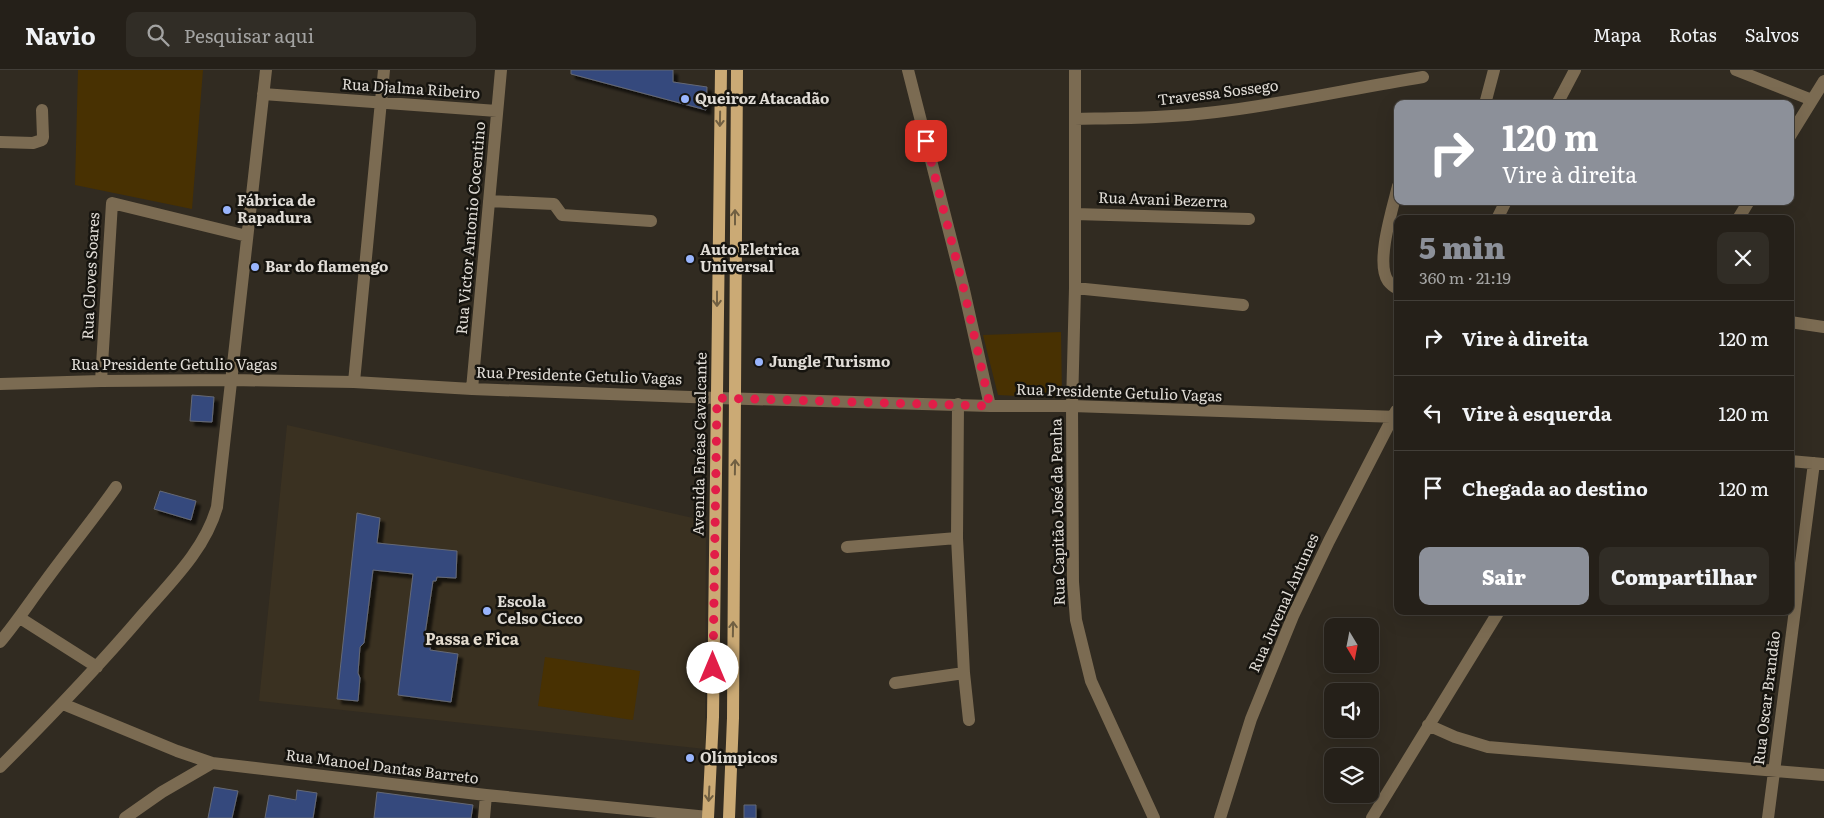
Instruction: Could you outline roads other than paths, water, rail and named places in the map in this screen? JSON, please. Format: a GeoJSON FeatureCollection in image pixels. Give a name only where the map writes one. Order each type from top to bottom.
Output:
{"type":"FeatureCollection","features":[{"type":"Feature","properties":{"kind":"main road","name":"Avenida Enéas Cavalcante"},"geometry":{"type":"LineString","coordinates":[[708,818],[713,717],[717,256],[721,70]]}},
{"type":"Feature","properties":{"kind":"main road"},"geometry":{"type":"LineString","coordinates":[[729,818],[733,718],[736,70]]}},
{"type":"Feature","properties":{"kind":"main road"},"geometry":{"type":"LineString","coordinates":[[717,256],[734,257]]}},
{"type":"Feature","properties":{"kind":"main road"},"geometry":{"type":"LineString","coordinates":[[716,501],[734,502]]}},
{"type":"Feature","properties":{"kind":"main road"},"geometry":{"type":"LineString","coordinates":[[713,717],[733,718]]}},
{"type":"Feature","properties":{"kind":"street"},"geometry":{"type":"LineString","coordinates":[[0,767],[98,667],[183,568],[198,548],[213,521],[217,507],[266,70]]}},
{"type":"Feature","properties":{"kind":"street"},"geometry":{"type":"LineString","coordinates":[[354,382],[384,70]]}},
{"type":"Feature","properties":{"kind":"street","name":"Rua Victor Antonio Cocentino"},"geometry":{"type":"LineString","coordinates":[[472,389],[501,70]]}},
{"type":"Feature","properties":{"kind":"street"},"geometry":{"type":"LineString","coordinates":[[908,70],[964,290],[990,406]]}},
{"type":"Feature","properties":{"kind":"street","name":"Rua Capitão José da Penha"},"geometry":{"type":"LineString","coordinates":[[1075,70],[1075,288],[1072,406],[1073,582],[1076,620],[1091,681],[1154,818]]}},
{"type":"Feature","properties":{"kind":"street"},"geometry":{"type":"LineString","coordinates":[[1486,100],[1494,70]]}},
{"type":"Feature","properties":{"kind":"street"},"geometry":{"type":"LineString","coordinates":[[1559,100],[1575,70]]}},
{"type":"Feature","properties":{"kind":"street"},"geometry":{"type":"LineString","coordinates":[[1736,70],[1812,100]]}},
{"type":"Feature","properties":{"kind":"street","name":"Travessa Sossego"},"geometry":{"type":"LineString","coordinates":[[1075,119],[1145,118],[1216,112],[1264,106],[1423,77]]}},
{"type":"Feature","properties":{"kind":"street"},"geometry":{"type":"LineString","coordinates":[[1794,129],[1824,80]]}},
{"type":"Feature","properties":{"kind":"street","name":"Rua Djalma Ribeiro"},"geometry":{"type":"LineString","coordinates":[[263,94],[497,111]]}},
{"type":"Feature","properties":{"kind":"street"},"geometry":{"type":"LineString","coordinates":[[0,142],[33,143],[42,140],[42,110]]}},
{"type":"Feature","properties":{"kind":"street"},"geometry":{"type":"LineString","coordinates":[[489,201],[554,204],[562,215],[651,221]]}},
{"type":"Feature","properties":{"kind":"street","name":"Rua Cloves Soares"},"geometry":{"type":"LineString","coordinates":[[101,381],[112,204],[176,217],[248,236]]}},
{"type":"Feature","properties":{"kind":"street"},"geometry":{"type":"LineString","coordinates":[[1394,204],[1383,253],[1386,276],[1394,286]]}},
{"type":"Feature","properties":{"kind":"street","name":"Rua Avani Bezerra"},"geometry":{"type":"LineString","coordinates":[[1075,214],[1249,219]]}},
{"type":"Feature","properties":{"kind":"street"},"geometry":{"type":"LineString","coordinates":[[1075,288],[1243,305]]}},
{"type":"Feature","properties":{"kind":"street"},"geometry":{"type":"LineString","coordinates":[[1794,323],[1824,327]]}},
{"type":"Feature","properties":{"kind":"street","name":"Rua Presidente Getulio Vagas"},"geometry":{"type":"LineString","coordinates":[[0,384],[231,380],[354,382],[472,389],[717,398],[990,406],[1072,406],[1394,414]]}},
{"type":"Feature","properties":{"kind":"street"},"geometry":{"type":"LineString","coordinates":[[958,404],[957,538],[964,673],[969,720]]}},
{"type":"Feature","properties":{"kind":"street","name":"Rua Juvenal Antunes"},"geometry":{"type":"LineString","coordinates":[[1220,818],[1251,719],[1292,616],[1394,418]]}},
{"type":"Feature","properties":{"kind":"street"},"geometry":{"type":"LineString","coordinates":[[1794,461],[1819,463]]}},
{"type":"Feature","properties":{"kind":"street","name":"Rua Oscar Brandão"},"geometry":{"type":"LineString","coordinates":[[1768,818],[1819,463]]}},
{"type":"Feature","properties":{"kind":"street"},"geometry":{"type":"LineString","coordinates":[[0,642],[20,618],[44,582],[83,534],[116,487]]}},
{"type":"Feature","properties":{"kind":"street"},"geometry":{"type":"LineString","coordinates":[[847,547],[957,538]]}},
{"type":"Feature","properties":{"kind":"street"},"geometry":{"type":"LineString","coordinates":[[1372,818],[1497,615]]}},
{"type":"Feature","properties":{"kind":"street"},"geometry":{"type":"LineString","coordinates":[[20,618],[98,667]]}},
{"type":"Feature","properties":{"kind":"street"},"geometry":{"type":"LineString","coordinates":[[895,683],[964,673]]}},
{"type":"Feature","properties":{"kind":"street","name":"Rua Manoel Dantas Barreto"},"geometry":{"type":"LineString","coordinates":[[62,704],[177,751],[212,763],[486,795],[708,818]]}},
{"type":"Feature","properties":{"kind":"street"},"geometry":{"type":"LineString","coordinates":[[1428,725],[1455,738],[1488,747],[1824,774]]}},
{"type":"Feature","properties":{"kind":"street"},"geometry":{"type":"LineString","coordinates":[[125,818],[162,792],[212,763]]}},
{"type":"Feature","properties":{"kind":"street"},"geometry":{"type":"LineString","coordinates":[[484,818],[486,795]]}},
{"type":"Feature","properties":{"kind":"place","name":"Queiroz Atacadão"},"geometry":{"type":"Point","coordinates":[685,99]}},
{"type":"Feature","properties":{"kind":"place","name":"Fábrica de Rapadura"},"geometry":{"type":"Point","coordinates":[227,210]}},
{"type":"Feature","properties":{"kind":"place","name":"Auto Eletrica Universal"},"geometry":{"type":"Point","coordinates":[690,259]}},
{"type":"Feature","properties":{"kind":"place","name":"Bar do flamengo"},"geometry":{"type":"Point","coordinates":[255,267]}},
{"type":"Feature","properties":{"kind":"place","name":"Jungle Turismo"},"geometry":{"type":"Point","coordinates":[759,362]}},
{"type":"Feature","properties":{"kind":"place","name":"Escola Celso Cicco"},"geometry":{"type":"Point","coordinates":[487,611]}},
{"type":"Feature","properties":{"kind":"place","name":"Olímpicos"},"geometry":{"type":"Point","coordinates":[690,758]}},
{"type":"Feature","properties":{"kind":"district","name":"Passa e Fica"},"geometry":{"type":"Point","coordinates":[472,639]}}]}
